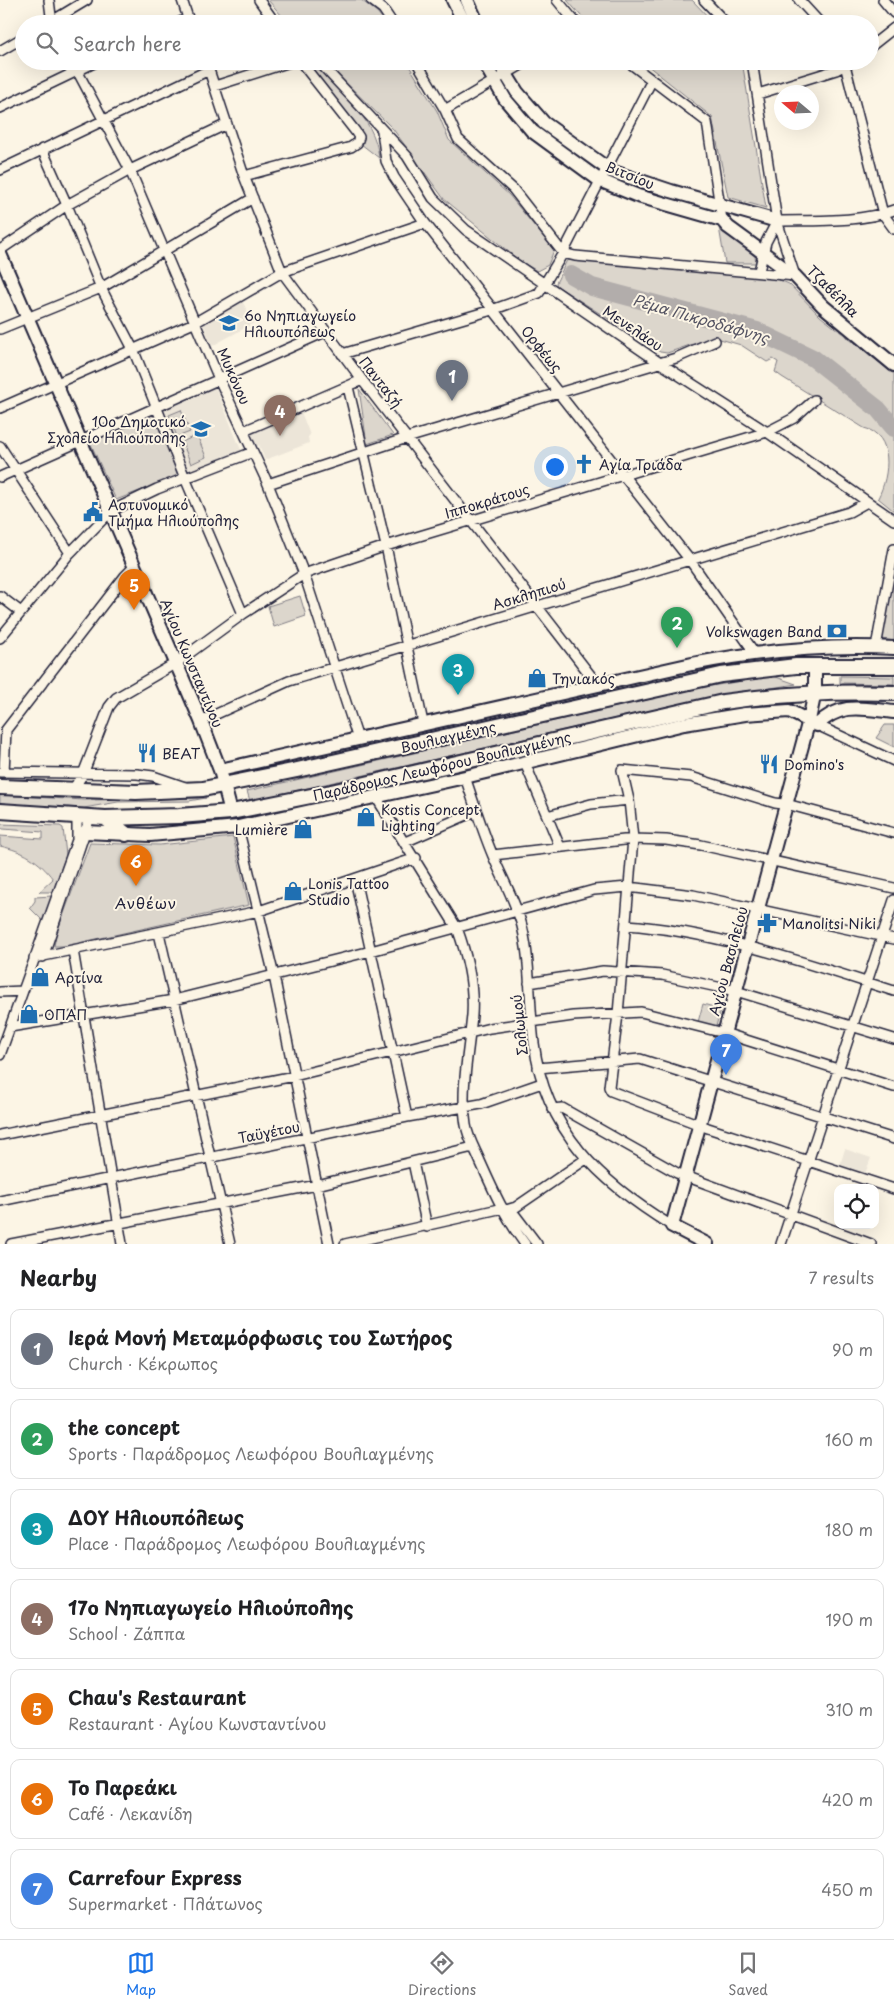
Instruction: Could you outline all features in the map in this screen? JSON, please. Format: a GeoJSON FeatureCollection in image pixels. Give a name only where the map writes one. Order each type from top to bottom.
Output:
{"type":"FeatureCollection","features":[{"type":"Feature","properties":{"kind":"main road","name":"Βουλιαγμένης"},"geometry":{"type":"LineString","coordinates":[[0,787],[72,791],[194,790],[225,786],[708,678],[760,669],[811,666],[894,666]]}},
{"type":"Feature","properties":{"kind":"main road","name":"Βουλιαγμένης"},"geometry":{"type":"LineString","coordinates":[[0,811],[105,818],[179,816],[231,812],[331,792],[723,702],[811,692],[894,693]]}},
{"type":"Feature","properties":{"kind":"main road"},"geometry":{"type":"LineString","coordinates":[[105,818],[126,834]]}},
{"type":"Feature","properties":{"kind":"street"},"geometry":{"type":"LineString","coordinates":[[49,0],[50,15]]}},
{"type":"Feature","properties":{"kind":"street"},"geometry":{"type":"LineString","coordinates":[[63,15],[87,0]]}},
{"type":"Feature","properties":{"kind":"street"},"geometry":{"type":"LineString","coordinates":[[182,0],[187,15]]}},
{"type":"Feature","properties":{"kind":"street"},"geometry":{"type":"LineString","coordinates":[[259,0],[270,14]]}},
{"type":"Feature","properties":{"kind":"street"},"geometry":{"type":"LineString","coordinates":[[371,0],[383,9],[387,15]]}},
{"type":"Feature","properties":{"kind":"street"},"geometry":{"type":"LineString","coordinates":[[453,0],[460,15]]}},
{"type":"Feature","properties":{"kind":"street"},"geometry":{"type":"LineString","coordinates":[[467,0],[474,15]]}},
{"type":"Feature","properties":{"kind":"street"},"geometry":{"type":"LineString","coordinates":[[557,0],[570,15]]}},
{"type":"Feature","properties":{"kind":"street"},"geometry":{"type":"LineString","coordinates":[[704,0],[718,15]]}},
{"type":"Feature","properties":{"kind":"street"},"geometry":{"type":"LineString","coordinates":[[799,0],[813,15]]}},
{"type":"Feature","properties":{"kind":"street"},"geometry":{"type":"LineString","coordinates":[[883,0],[894,13]]}},
{"type":"Feature","properties":{"kind":"street"},"geometry":{"type":"LineString","coordinates":[[879,40],[894,28]]}},
{"type":"Feature","properties":{"kind":"street"},"geometry":{"type":"LineString","coordinates":[[0,50],[15,42]]}},
{"type":"Feature","properties":{"kind":"street"},"geometry":{"type":"LineString","coordinates":[[0,170],[200,70]]}},
{"type":"Feature","properties":{"kind":"street","name":"Πανταζή"},"geometry":{"type":"LineString","coordinates":[[209,70],[244,176],[282,272],[325,332],[598,685]]}},
{"type":"Feature","properties":{"kind":"street"},"geometry":{"type":"LineString","coordinates":[[215,86],[265,70]]}},
{"type":"Feature","properties":{"kind":"street"},"geometry":{"type":"LineString","coordinates":[[244,176],[351,148],[356,144],[359,137],[307,70]]}},
{"type":"Feature","properties":{"kind":"street"},"geometry":{"type":"LineString","coordinates":[[327,70],[381,130]]}},
{"type":"Feature","properties":{"kind":"street"},"geometry":{"type":"LineString","coordinates":[[421,70],[445,110],[458,139],[513,189],[563,253],[575,256],[759,271],[795,276]]}},
{"type":"Feature","properties":{"kind":"street","name":"Βιτσίου"},"geometry":{"type":"LineString","coordinates":[[487,70],[493,83],[532,131],[599,180],[638,196],[722,220],[728,227],[763,254],[795,276]]}},
{"type":"Feature","properties":{"kind":"street","name":"Βιτσίου"},"geometry":{"type":"LineString","coordinates":[[503,70],[517,92],[544,123],[606,167],[623,176],[776,220]]}},
{"type":"Feature","properties":{"kind":"street"},"geometry":{"type":"LineString","coordinates":[[445,110],[514,70]]}},
{"type":"Feature","properties":{"kind":"street"},"geometry":{"type":"LineString","coordinates":[[639,70],[707,122],[722,220]]}},
{"type":"Feature","properties":{"kind":"street","name":"Τζαβέλλα"},"geometry":{"type":"LineString","coordinates":[[754,70],[776,220],[795,276],[823,306],[894,365]]}},
{"type":"Feature","properties":{"kind":"street"},"geometry":{"type":"LineString","coordinates":[[758,94],[827,70]]}},
{"type":"Feature","properties":{"kind":"street"},"geometry":{"type":"LineString","coordinates":[[849,70],[883,214],[894,229]]}},
{"type":"Feature","properties":{"kind":"street"},"geometry":{"type":"LineString","coordinates":[[0,108],[78,71]]}},
{"type":"Feature","properties":{"kind":"street","name":"Μυκόνου"},"geometry":{"type":"LineString","coordinates":[[78,71],[130,170],[219,379],[268,484],[304,574],[358,739]]}},
{"type":"Feature","properties":{"kind":"street"},"geometry":{"type":"LineString","coordinates":[[342,354],[532,297],[546,285],[652,80]]}},
{"type":"Feature","properties":{"kind":"street"},"geometry":{"type":"LineString","coordinates":[[0,250],[67,205],[130,170],[227,124]]}},
{"type":"Feature","properties":{"kind":"street","name":"Ορφέως"},"geometry":{"type":"LineString","coordinates":[[381,130],[386,161],[394,177],[426,223],[492,310],[689,559],[754,652]]}},
{"type":"Feature","properties":{"kind":"street","name":"Μενελάου"},"geometry":{"type":"LineString","coordinates":[[381,130],[407,156],[433,198],[456,222],[660,363],[767,432],[894,520]]}},
{"type":"Feature","properties":{"kind":"street"},"geometry":{"type":"LineString","coordinates":[[42,149],[101,288],[133,349],[243,614]]}},
{"type":"Feature","properties":{"kind":"street"},"geometry":{"type":"LineString","coordinates":[[0,329],[101,288],[253,198]]}},
{"type":"Feature","properties":{"kind":"street"},"geometry":{"type":"LineString","coordinates":[[759,271],[763,254],[776,220],[883,214],[894,210]]}},
{"type":"Feature","properties":{"kind":"street"},"geometry":{"type":"LineString","coordinates":[[0,408],[196,322],[282,272],[426,223]]}},
{"type":"Feature","properties":{"kind":"street","name":"Αγίου Κωνσταντίνου"},"geometry":{"type":"LineString","coordinates":[[0,254],[201,721],[220,770],[231,812]]}},
{"type":"Feature","properties":{"kind":"street"},"geometry":{"type":"LineString","coordinates":[[0,477],[325,332]]}},
{"type":"Feature","properties":{"kind":"street"},"geometry":{"type":"LineString","coordinates":[[268,484],[407,438],[660,363],[715,341]]}},
{"type":"Feature","properties":{"kind":"street"},"geometry":{"type":"LineString","coordinates":[[244,431],[362,380]]}},
{"type":"Feature","properties":{"kind":"street"},"geometry":{"type":"LineString","coordinates":[[348,387],[386,546],[423,723]]}},
{"type":"Feature","properties":{"kind":"street","name":"Ιπποκράτους"},"geometry":{"type":"LineString","coordinates":[[72,791],[83,774],[110,707],[116,698],[176,663],[243,614],[304,574],[386,546],[767,432],[794,418],[814,400]]}},
{"type":"Feature","properties":{"kind":"street"},"geometry":{"type":"LineString","coordinates":[[0,446],[70,553]]}},
{"type":"Feature","properties":{"kind":"street"},"geometry":{"type":"LineString","coordinates":[[0,638],[70,553],[110,511],[185,478],[253,452]]}},
{"type":"Feature","properties":{"kind":"street","name":"Ασκληπιού"},"geometry":{"type":"LineString","coordinates":[[201,721],[271,688],[689,559],[849,512],[867,502]]}},
{"type":"Feature","properties":{"kind":"street"},"geometry":{"type":"LineString","coordinates":[[876,647],[894,549]]}},
{"type":"Feature","properties":{"kind":"street"},"geometry":{"type":"LineString","coordinates":[[134,567],[6,730],[2,772],[146,775],[194,790]]}},
{"type":"Feature","properties":{"kind":"street"},"geometry":{"type":"LineString","coordinates":[[0,596],[21,612]]}},
{"type":"Feature","properties":{"kind":"street"},"geometry":{"type":"LineString","coordinates":[[220,770],[423,723],[754,652],[809,647],[894,648]]}},
{"type":"Feature","properties":{"kind":"street","name":"Αγίου Βασιλείου"},"geometry":{"type":"LineString","coordinates":[[672,1226],[810,720],[811,666]]}},
{"type":"Feature","properties":{"kind":"street"},"geometry":{"type":"LineString","coordinates":[[810,720],[844,708],[894,712]]}},
{"type":"Feature","properties":{"kind":"street","name":"Παράδρομος Λεωφόρου Βουλιαγμένης"},"geometry":{"type":"LineString","coordinates":[[85,832],[179,834],[238,827],[465,777],[692,723],[745,714],[785,711],[810,720]]}},
{"type":"Feature","properties":{"kind":"street"},"geometry":{"type":"LineString","coordinates":[[810,720],[894,761]]}},
{"type":"Feature","properties":{"kind":"street"},"geometry":{"type":"LineString","coordinates":[[524,763],[560,847]]}},
{"type":"Feature","properties":{"kind":"street"},"geometry":{"type":"LineString","coordinates":[[894,833],[786,805],[691,777],[622,770],[629,800],[633,840],[618,1014],[609,1087],[611,1091],[700,1123],[708,1128],[894,1189]]}},
{"type":"Feature","properties":{"kind":"street","name":"Σολωμού"},"geometry":{"type":"LineString","coordinates":[[465,777],[493,855],[517,910],[524,937],[538,1068],[552,1109],[570,1139],[586,1159],[616,1187],[672,1226]]}},
{"type":"Feature","properties":{"kind":"street"},"geometry":{"type":"LineString","coordinates":[[376,797],[416,858],[457,928],[464,947],[472,1012],[464,1108],[466,1125],[473,1147],[505,1209],[508,1220],[525,1244]]}},
{"type":"Feature","properties":{"kind":"street"},"geometry":{"type":"LineString","coordinates":[[547,816],[591,804],[629,800]]}},
{"type":"Feature","properties":{"kind":"street"},"geometry":{"type":"LineString","coordinates":[[406,842],[476,811]]}},
{"type":"Feature","properties":{"kind":"street"},"geometry":{"type":"LineString","coordinates":[[0,1055],[3,1041],[10,1027],[22,991],[39,957],[85,832],[83,816]]}},
{"type":"Feature","properties":{"kind":"street"},"geometry":{"type":"LineString","coordinates":[[39,957],[83,816]]}},
{"type":"Feature","properties":{"kind":"street"},"geometry":{"type":"LineString","coordinates":[[238,827],[274,976],[329,1244]]}},
{"type":"Feature","properties":{"kind":"street"},"geometry":{"type":"LineString","coordinates":[[493,855],[633,840],[684,842],[894,888]]}},
{"type":"Feature","properties":{"kind":"street"},"geometry":{"type":"LineString","coordinates":[[39,957],[159,933],[259,910],[416,858]]}},
{"type":"Feature","properties":{"kind":"street"},"geometry":{"type":"LineString","coordinates":[[355,879],[407,1118]]}},
{"type":"Feature","properties":{"kind":"street"},"geometry":{"type":"LineString","coordinates":[[10,1027],[84,1017],[174,1000],[371,951],[594,890],[628,887],[670,891],[894,938]]}},
{"type":"Feature","properties":{"kind":"street"},"geometry":{"type":"LineString","coordinates":[[781,1244],[810,1161],[894,900]]}},
{"type":"Feature","properties":{"kind":"street"},"geometry":{"type":"LineString","coordinates":[[626,925],[677,932],[809,963],[894,991]]}},
{"type":"Feature","properties":{"kind":"street"},"geometry":{"type":"LineString","coordinates":[[159,933],[230,1244]]}},
{"type":"Feature","properties":{"kind":"street"},"geometry":{"type":"LineString","coordinates":[[73,950],[122,1244]]}},
{"type":"Feature","properties":{"kind":"street"},"geometry":{"type":"LineString","coordinates":[[529,983],[585,973],[621,972],[662,975],[736,991],[894,1039]]}},
{"type":"Feature","properties":{"kind":"street"},"geometry":{"type":"LineString","coordinates":[[0,992],[22,991]]}},
{"type":"Feature","properties":{"kind":"street"},"geometry":{"type":"LineString","coordinates":[[0,1135],[294,1076],[470,1033],[532,1020],[641,1012],[724,1033],[894,1087]]}},
{"type":"Feature","properties":{"kind":"street"},"geometry":{"type":"LineString","coordinates":[[538,1068],[640,1059],[894,1139]]}},
{"type":"Feature","properties":{"kind":"street","name":"Ταϋγέτου"},"geometry":{"type":"LineString","coordinates":[[0,1201],[464,1108],[542,1083]]}},
{"type":"Feature","properties":{"kind":"street"},"geometry":{"type":"LineString","coordinates":[[552,1109],[562,1108],[686,1176],[871,1244]]}},
{"type":"Feature","properties":{"kind":"street"},"geometry":{"type":"LineString","coordinates":[[11,1244],[317,1186],[473,1147]]}},
{"type":"Feature","properties":{"kind":"street"},"geometry":{"type":"LineString","coordinates":[[345,1244],[516,1206],[586,1159]]}},
{"type":"Feature","properties":{"kind":"street"},"geometry":{"type":"LineString","coordinates":[[414,1162],[427,1226]]}},
{"type":"Feature","properties":{"kind":"street"},"geometry":{"type":"LineString","coordinates":[[505,1209],[515,1215],[537,1244]]}},
{"type":"Feature","properties":{"kind":"street"},"geometry":{"type":"LineString","coordinates":[[672,1226],[707,1244]]}},
{"type":"Feature","properties":{"kind":"shaded area"},"geometry":{"type":"Polygon","coordinates":[[[268,0],[361,0],[380,15],[281,15],[268,0]]]}},
{"type":"Feature","properties":{"kind":"shaded area"},"geometry":{"type":"Polygon","coordinates":[[[567,0],[692,0],[706,15],[580,15],[567,0]]]}},
{"type":"Feature","properties":{"kind":"shaded area"},"geometry":{"type":"Polygon","coordinates":[[[314,70],[319,70],[363,116],[376,143],[379,158],[361,144],[359,132],[314,70]]]}},
{"type":"Feature","properties":{"kind":"shaded area"},"geometry":{"type":"Polygon","coordinates":[[[333,70],[412,70],[437,111],[449,140],[509,195],[554,250],[548,265],[537,271],[520,261],[444,199],[393,129],[333,70]]]}},
{"type":"Feature","properties":{"kind":"shaded area"},"geometry":{"type":"Polygon","coordinates":[[[653,70],[743,70],[766,208],[728,197],[712,117],[653,70]]]}},
{"type":"Feature","properties":{"kind":"shaded area"},"geometry":{"type":"Polygon","coordinates":[[[719,227],[755,256],[756,263],[725,263],[719,227]]]}},
{"type":"Feature","properties":{"kind":"shaded area"},"geometry":{"type":"Polygon","coordinates":[[[567,260],[777,279],[789,284],[820,316],[894,374],[894,511],[878,498],[885,478],[887,457],[881,439],[874,432],[864,428],[775,372],[778,362],[773,359],[767,362],[741,345],[713,337],[667,353],[660,352],[557,286],[556,283],[567,260]]]}},
{"type":"Feature","properties":{"kind":"shaded area","name":"6ο Νηπιαγωγείο Ηλιουπόλεως"},"geometry":{"type":"Polygon","coordinates":[[[242,301],[254,323],[212,346],[203,323],[242,301]]]}},
{"type":"Feature","properties":{"kind":"shaded area","name":"10ο Δημοτικό Σχολείο Ηλιούπολης"},"geometry":{"type":"Polygon","coordinates":[[[215,386],[241,450],[190,471],[185,468],[162,409],[215,386]]]}},
{"type":"Feature","properties":{"kind":"shaded area"},"geometry":{"type":"Polygon","coordinates":[[[359,389],[393,435],[367,444],[359,389]]]}},
{"type":"Feature","properties":{"kind":"shaded area"},"geometry":{"type":"Polygon","coordinates":[[[181,410],[190,432],[177,437],[169,415],[181,410]]]}},
{"type":"Feature","properties":{"kind":"shaded area"},"geometry":{"type":"Polygon","coordinates":[[[154,412],[178,476],[116,500],[90,442],[154,412]]]}},
{"type":"Feature","properties":{"kind":"shaded area"},"geometry":{"type":"Polygon","coordinates":[[[301,412],[310,435],[308,437],[309,443],[265,460],[259,445],[255,447],[249,432],[301,412]]]}},
{"type":"Feature","properties":{"kind":"shaded area"},"geometry":{"type":"Polygon","coordinates":[[[197,435],[206,457],[191,464],[182,442],[197,435]]]}},
{"type":"Feature","properties":{"kind":"shaded area"},"geometry":{"type":"Polygon","coordinates":[[[894,563],[894,641],[882,639],[894,563]]]}},
{"type":"Feature","properties":{"kind":"shaded area"},"geometry":{"type":"Polygon","coordinates":[[[300,596],[306,616],[274,627],[268,606],[300,596]]]}},
{"type":"Feature","properties":{"kind":"shaded area"},"geometry":{"type":"Polygon","coordinates":[[[773,676],[796,684],[701,699],[250,801],[247,791],[699,688],[773,676]]]}},
{"type":"Feature","properties":{"kind":"shaded area"},"geometry":{"type":"Polygon","coordinates":[[[840,676],[894,677],[894,684],[840,683],[840,676]]]}},
{"type":"Feature","properties":{"kind":"shaded area"},"geometry":{"type":"Polygon","coordinates":[[[885,725],[894,725],[894,747],[876,738],[885,725]]]}},
{"type":"Feature","properties":{"kind":"shaded area"},"geometry":{"type":"Polygon","coordinates":[[[0,795],[84,800],[206,798],[189,801],[118,802],[84,808],[0,804],[0,795]]]}},
{"type":"Feature","properties":{"kind":"shaded area"},"geometry":{"type":"Polygon","coordinates":[[[0,824],[60,826],[63,828],[66,855],[53,892],[39,892],[53,879],[48,872],[30,857],[0,846],[0,836],[43,839],[43,832],[3,829],[0,828],[0,824]]]}},
{"type":"Feature","properties":{"kind":"shaded area"},"geometry":{"type":"Polygon","coordinates":[[[233,837],[249,905],[65,946],[54,946],[56,935],[90,843],[160,845],[233,837]]]}},
{"type":"Feature","properties":{"kind":"shaded area"},"geometry":{"type":"Polygon","coordinates":[[[52,896],[43,921],[30,908],[35,901],[35,897],[52,896]]]}},
{"type":"Feature","properties":{"kind":"shaded area"},"geometry":{"type":"Polygon","coordinates":[[[703,1004],[721,1009],[716,1026],[698,1022],[703,1004]]]}},
{"type":"Feature","properties":{"kind":"shaded area"},"geometry":{"type":"Polygon","coordinates":[[[845,1149],[871,1158],[865,1174],[840,1165],[845,1149]]]}},
{"type":"Feature","properties":{"kind":"waterway","name":"Ρέμα Πικροδάφνης"},"geometry":{"type":"LineString","coordinates":[[571,275],[592,287],[757,331],[813,358],[878,409],[894,428]]}},
{"type":"Feature","properties":{"kind":"place","name":"6ο Νηπιαγωγείο Ηλιουπόλεως"},"geometry":{"type":"Point","coordinates":[229,323]}},
{"type":"Feature","properties":{"kind":"place","name":"Ιερά Μονή Μεταμόρφωσις του Σωτήρος"},"geometry":{"type":"Point","coordinates":[452,401]}},
{"type":"Feature","properties":{"kind":"place","name":"10ο Δημοτικό Σχολείο Ηλιούπολης"},"geometry":{"type":"Point","coordinates":[201,429]}},
{"type":"Feature","properties":{"kind":"place","name":"17ο Νηπιαγωγείο Ηλιούπολης"},"geometry":{"type":"Point","coordinates":[280,436]}},
{"type":"Feature","properties":{"kind":"place","name":"Αγία Τριάδα"},"geometry":{"type":"Point","coordinates":[584,464]}},
{"type":"Feature","properties":{"kind":"place","name":"Αστυνομικό Τμήμα Ηλιούπολης"},"geometry":{"type":"Point","coordinates":[93,512]}},
{"type":"Feature","properties":{"kind":"place","name":"Chau's Restaurant"},"geometry":{"type":"Point","coordinates":[134,610]}},
{"type":"Feature","properties":{"kind":"place","name":"Volkswagen Band"},"geometry":{"type":"Point","coordinates":[837,631]}},
{"type":"Feature","properties":{"kind":"place","name":"the concept"},"geometry":{"type":"Point","coordinates":[677,648]}},
{"type":"Feature","properties":{"kind":"place","name":"Τηνιακός"},"geometry":{"type":"Point","coordinates":[537,678]}},
{"type":"Feature","properties":{"kind":"place","name":"ΔΟΥ Ηλιουπόλεως"},"geometry":{"type":"Point","coordinates":[458,695]}},
{"type":"Feature","properties":{"kind":"place","name":"ΒΕΑΤ"},"geometry":{"type":"Point","coordinates":[147,753]}},
{"type":"Feature","properties":{"kind":"place","name":"Domino's"},"geometry":{"type":"Point","coordinates":[769,764]}},
{"type":"Feature","properties":{"kind":"place","name":"Kostis Concept Lighting"},"geometry":{"type":"Point","coordinates":[366,817]}},
{"type":"Feature","properties":{"kind":"place","name":"Lumière"},"geometry":{"type":"Point","coordinates":[303,829]}},
{"type":"Feature","properties":{"kind":"place","name":"Το Παρεάκι"},"geometry":{"type":"Point","coordinates":[136,886]}},
{"type":"Feature","properties":{"kind":"place","name":"Lonis Tattoo Studio"},"geometry":{"type":"Point","coordinates":[293,891]}},
{"type":"Feature","properties":{"kind":"place","name":"Manolitsi Niki"},"geometry":{"type":"Point","coordinates":[767,923]}},
{"type":"Feature","properties":{"kind":"place","name":"Αρτίνα"},"geometry":{"type":"Point","coordinates":[40,977]}},
{"type":"Feature","properties":{"kind":"place","name":"ΟΠΑΠ"},"geometry":{"type":"Point","coordinates":[29,1014]}},
{"type":"Feature","properties":{"kind":"place","name":"Carrefour Express"},"geometry":{"type":"Point","coordinates":[726,1075]}},
{"type":"Feature","properties":{"kind":"district","name":"Ανθέων"},"geometry":{"type":"Point","coordinates":[146,902]}}]}
